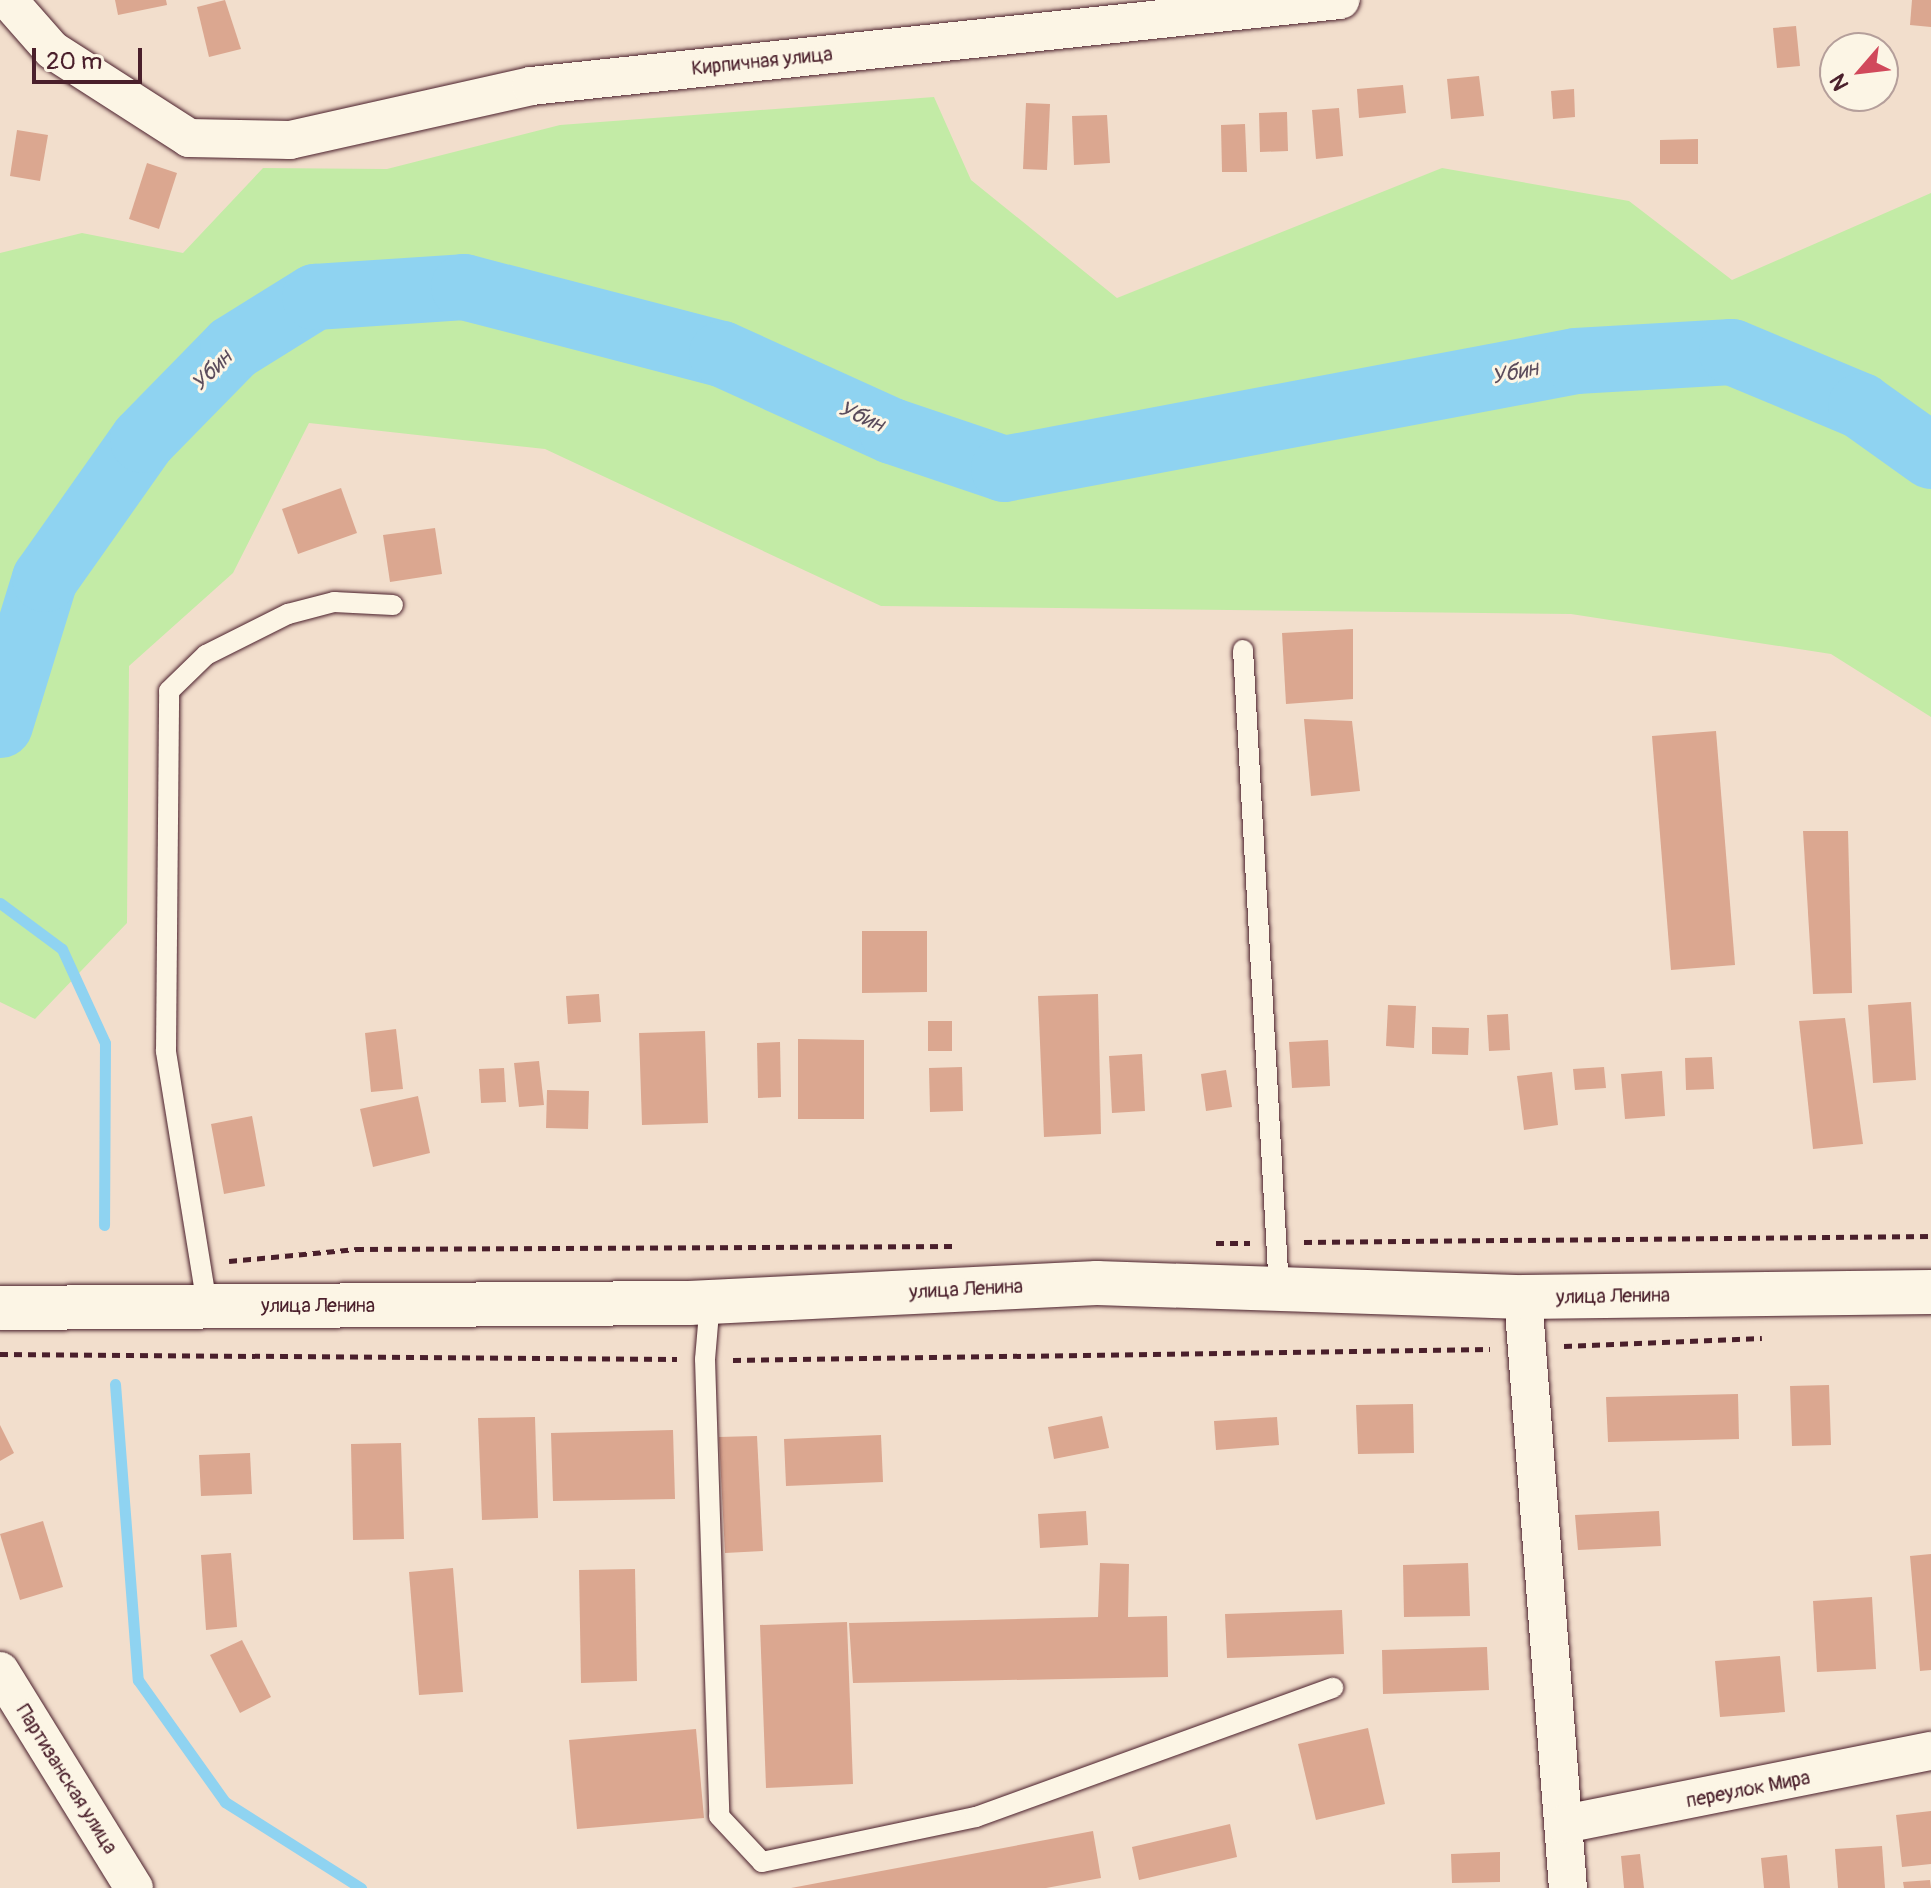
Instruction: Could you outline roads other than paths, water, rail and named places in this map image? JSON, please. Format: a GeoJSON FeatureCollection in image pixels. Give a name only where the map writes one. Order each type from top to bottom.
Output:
{"type":"FeatureCollection","features":[{"type":"Feature","properties":{"kind":"street","name":"Кирпичная улица"},"geometry":{"type":"LineString","coordinates":[[8,0],[52,50],[189,138],[290,140],[531,86],[1340,0]]}},
{"type":"Feature","properties":{"kind":"street","name":"улица Ленина"},"geometry":{"type":"LineString","coordinates":[[0,1308],[700,1302],[1097,1283],[1523,1297],[1931,1292]]}},
{"type":"Feature","properties":{"kind":"street"},"geometry":{"type":"LineString","coordinates":[[1523,1297],[1522,1348],[1565,1824],[1568,1888]]}},
{"type":"Feature","properties":{"kind":"street","name":"Партизанская улица"},"geometry":{"type":"LineString","coordinates":[[0,1671],[134,1888]]}},
{"type":"Feature","properties":{"kind":"street","name":"переулок Мира"},"geometry":{"type":"LineString","coordinates":[[1565,1824],[1931,1751]]}},
{"type":"Feature","properties":{"kind":"lane"},"geometry":{"type":"LineString","coordinates":[[207,1305],[166,1051],[169,691],[206,655],[288,614],[334,602],[393,605]]}},
{"type":"Feature","properties":{"kind":"lane"},"geometry":{"type":"LineString","coordinates":[[1243,650],[1279,1289]]}},
{"type":"Feature","properties":{"kind":"lane"},"geometry":{"type":"LineString","coordinates":[[700,1302],[705,1359],[719,1816],[762,1862],[976,1817],[1333,1688]]}},
{"type":"Feature","properties":{"kind":"waterway","name":"Убин"},"geometry":{"type":"LineString","coordinates":[[0,725],[45,579],[143,440],[233,348],[315,297],[464,287],[722,354],[892,431],[1004,469],[1576,361],[1732,352],[1861,406],[1931,456]]}},
{"type":"Feature","properties":{"kind":"waterway"},"geometry":{"type":"LineString","coordinates":[[0,903],[62,949],[105,1043],[104,1225]]}},
{"type":"Feature","properties":{"kind":"waterway"},"geometry":{"type":"LineString","coordinates":[[115,1384],[138,1680],[225,1802],[361,1888]]}}]}
